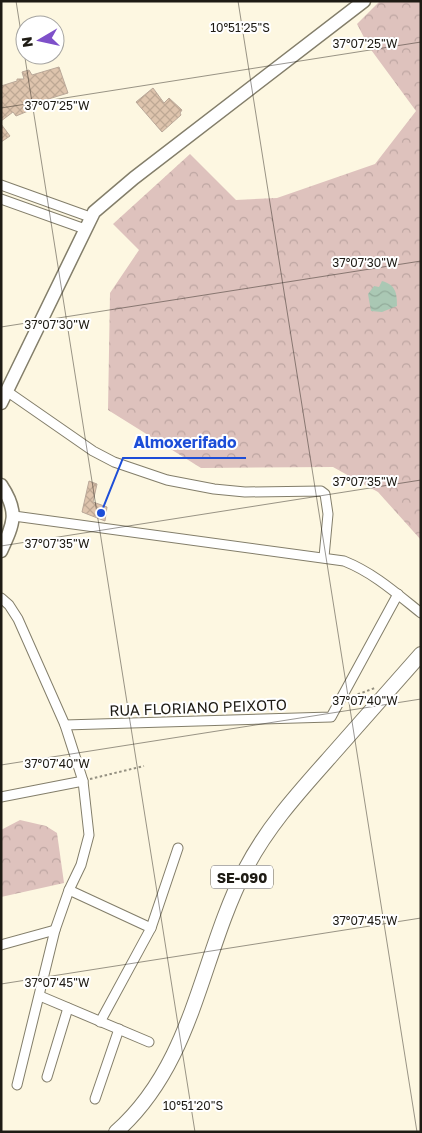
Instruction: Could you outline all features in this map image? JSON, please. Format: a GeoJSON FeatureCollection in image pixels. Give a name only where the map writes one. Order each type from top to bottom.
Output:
{"type":"FeatureCollection","features":[{"type":"Feature","properties":{"kind":"main road","name":"SE-090"},"geometry":{"type":"LineString","coordinates":[[116,1132],[144,1105],[174,1056],[224,917],[245,870],[270,826],[421,654]]}},
{"type":"Feature","properties":{"kind":"street"},"geometry":{"type":"LineString","coordinates":[[1,403],[8,392],[87,223],[134,178],[364,1]]}},
{"type":"Feature","properties":{"kind":"street"},"geometry":{"type":"LineString","coordinates":[[1,185],[87,223]]}},
{"type":"Feature","properties":{"kind":"street"},"geometry":{"type":"LineString","coordinates":[[1,199],[87,223]]}},
{"type":"Feature","properties":{"kind":"street"},"geometry":{"type":"LineString","coordinates":[[8,392],[93,451],[114,462],[167,480],[214,489],[246,492],[321,492],[325,494],[328,503],[324,557]]}},
{"type":"Feature","properties":{"kind":"street"},"geometry":{"type":"LineString","coordinates":[[1,485],[12,504],[14,516],[11,532],[1,551]]}},
{"type":"Feature","properties":{"kind":"street"},"geometry":{"type":"LineString","coordinates":[[14,516],[344,561],[363,568],[421,613]]}},
{"type":"Feature","properties":{"kind":"street"},"geometry":{"type":"LineString","coordinates":[[337,707],[398,594]]}},
{"type":"Feature","properties":{"kind":"street"},"geometry":{"type":"LineString","coordinates":[[1,598],[18,619],[65,725],[83,781],[88,817],[88,846],[69,890],[55,930],[17,1085]]}},
{"type":"Feature","properties":{"kind":"street","name":"RUA FLORIANO PEIXOTO"},"geometry":{"type":"LineString","coordinates":[[65,725],[331,717],[337,707]]}},
{"type":"Feature","properties":{"kind":"street"},"geometry":{"type":"LineString","coordinates":[[1,797],[83,781]]}},
{"type":"Feature","properties":{"kind":"street"},"geometry":{"type":"LineString","coordinates":[[100,1022],[151,928],[178,848]]}},
{"type":"Feature","properties":{"kind":"street"},"geometry":{"type":"LineString","coordinates":[[69,890],[151,928]]}},
{"type":"Feature","properties":{"kind":"street"},"geometry":{"type":"LineString","coordinates":[[1,945],[55,930]]}},
{"type":"Feature","properties":{"kind":"street"},"geometry":{"type":"LineString","coordinates":[[40,996],[149,1042]]}},
{"type":"Feature","properties":{"kind":"street"},"geometry":{"type":"LineString","coordinates":[[47,1077],[68,1008]]}},
{"type":"Feature","properties":{"kind":"street"},"geometry":{"type":"LineString","coordinates":[[95,1099],[119,1029]]}},
{"type":"Feature","properties":{"kind":"path"},"geometry":{"type":"LineString","coordinates":[[337,707],[356,694],[378,687],[392,686]]}},
{"type":"Feature","properties":{"kind":"path"},"geometry":{"type":"LineString","coordinates":[[83,781],[144,766]]}},
{"type":"Feature","properties":{"kind":"green space"},"geometry":{"type":"Polygon","coordinates":[[[380,1],[421,1],[421,540],[378,492],[333,467],[201,468],[108,410],[110,293],[139,250],[113,224],[190,154],[236,200],[277,198],[375,164],[416,111],[369,47],[357,24],[380,1]]]}},
{"type":"Feature","properties":{"kind":"green space"},"geometry":{"type":"Polygon","coordinates":[[[20,820],[46,826],[57,833],[64,883],[1,897],[1,830],[20,820]]]}},
{"type":"Feature","properties":{"kind":"water"},"geometry":{"type":"Polygon","coordinates":[[[382,281],[395,290],[397,306],[382,312],[371,311],[368,294],[374,286],[379,287],[382,281]]]}},
{"type":"Feature","properties":{"kind":"building"},"geometry":{"type":"Polygon","coordinates":[[[59,67],[68,93],[32,104],[33,109],[16,116],[13,112],[1,121],[1,86],[17,81],[17,79],[24,79],[22,72],[29,70],[32,75],[59,67]]]}},
{"type":"Feature","properties":{"kind":"building"},"geometry":{"type":"Polygon","coordinates":[[[153,88],[164,103],[169,98],[182,110],[181,115],[162,132],[136,102],[153,88]]]}},
{"type":"Feature","properties":{"kind":"building"},"geometry":{"type":"Polygon","coordinates":[[[1,124],[10,136],[1,142],[1,124]]]}},
{"type":"Feature","properties":{"kind":"building"},"geometry":{"type":"Polygon","coordinates":[[[89,481],[97,484],[93,502],[107,507],[105,521],[82,512],[89,481]]]}},
{"type":"Feature","properties":{"kind":"place","name":"Almoxerifado"},"geometry":{"type":"Point","coordinates":[101,513]}}]}
